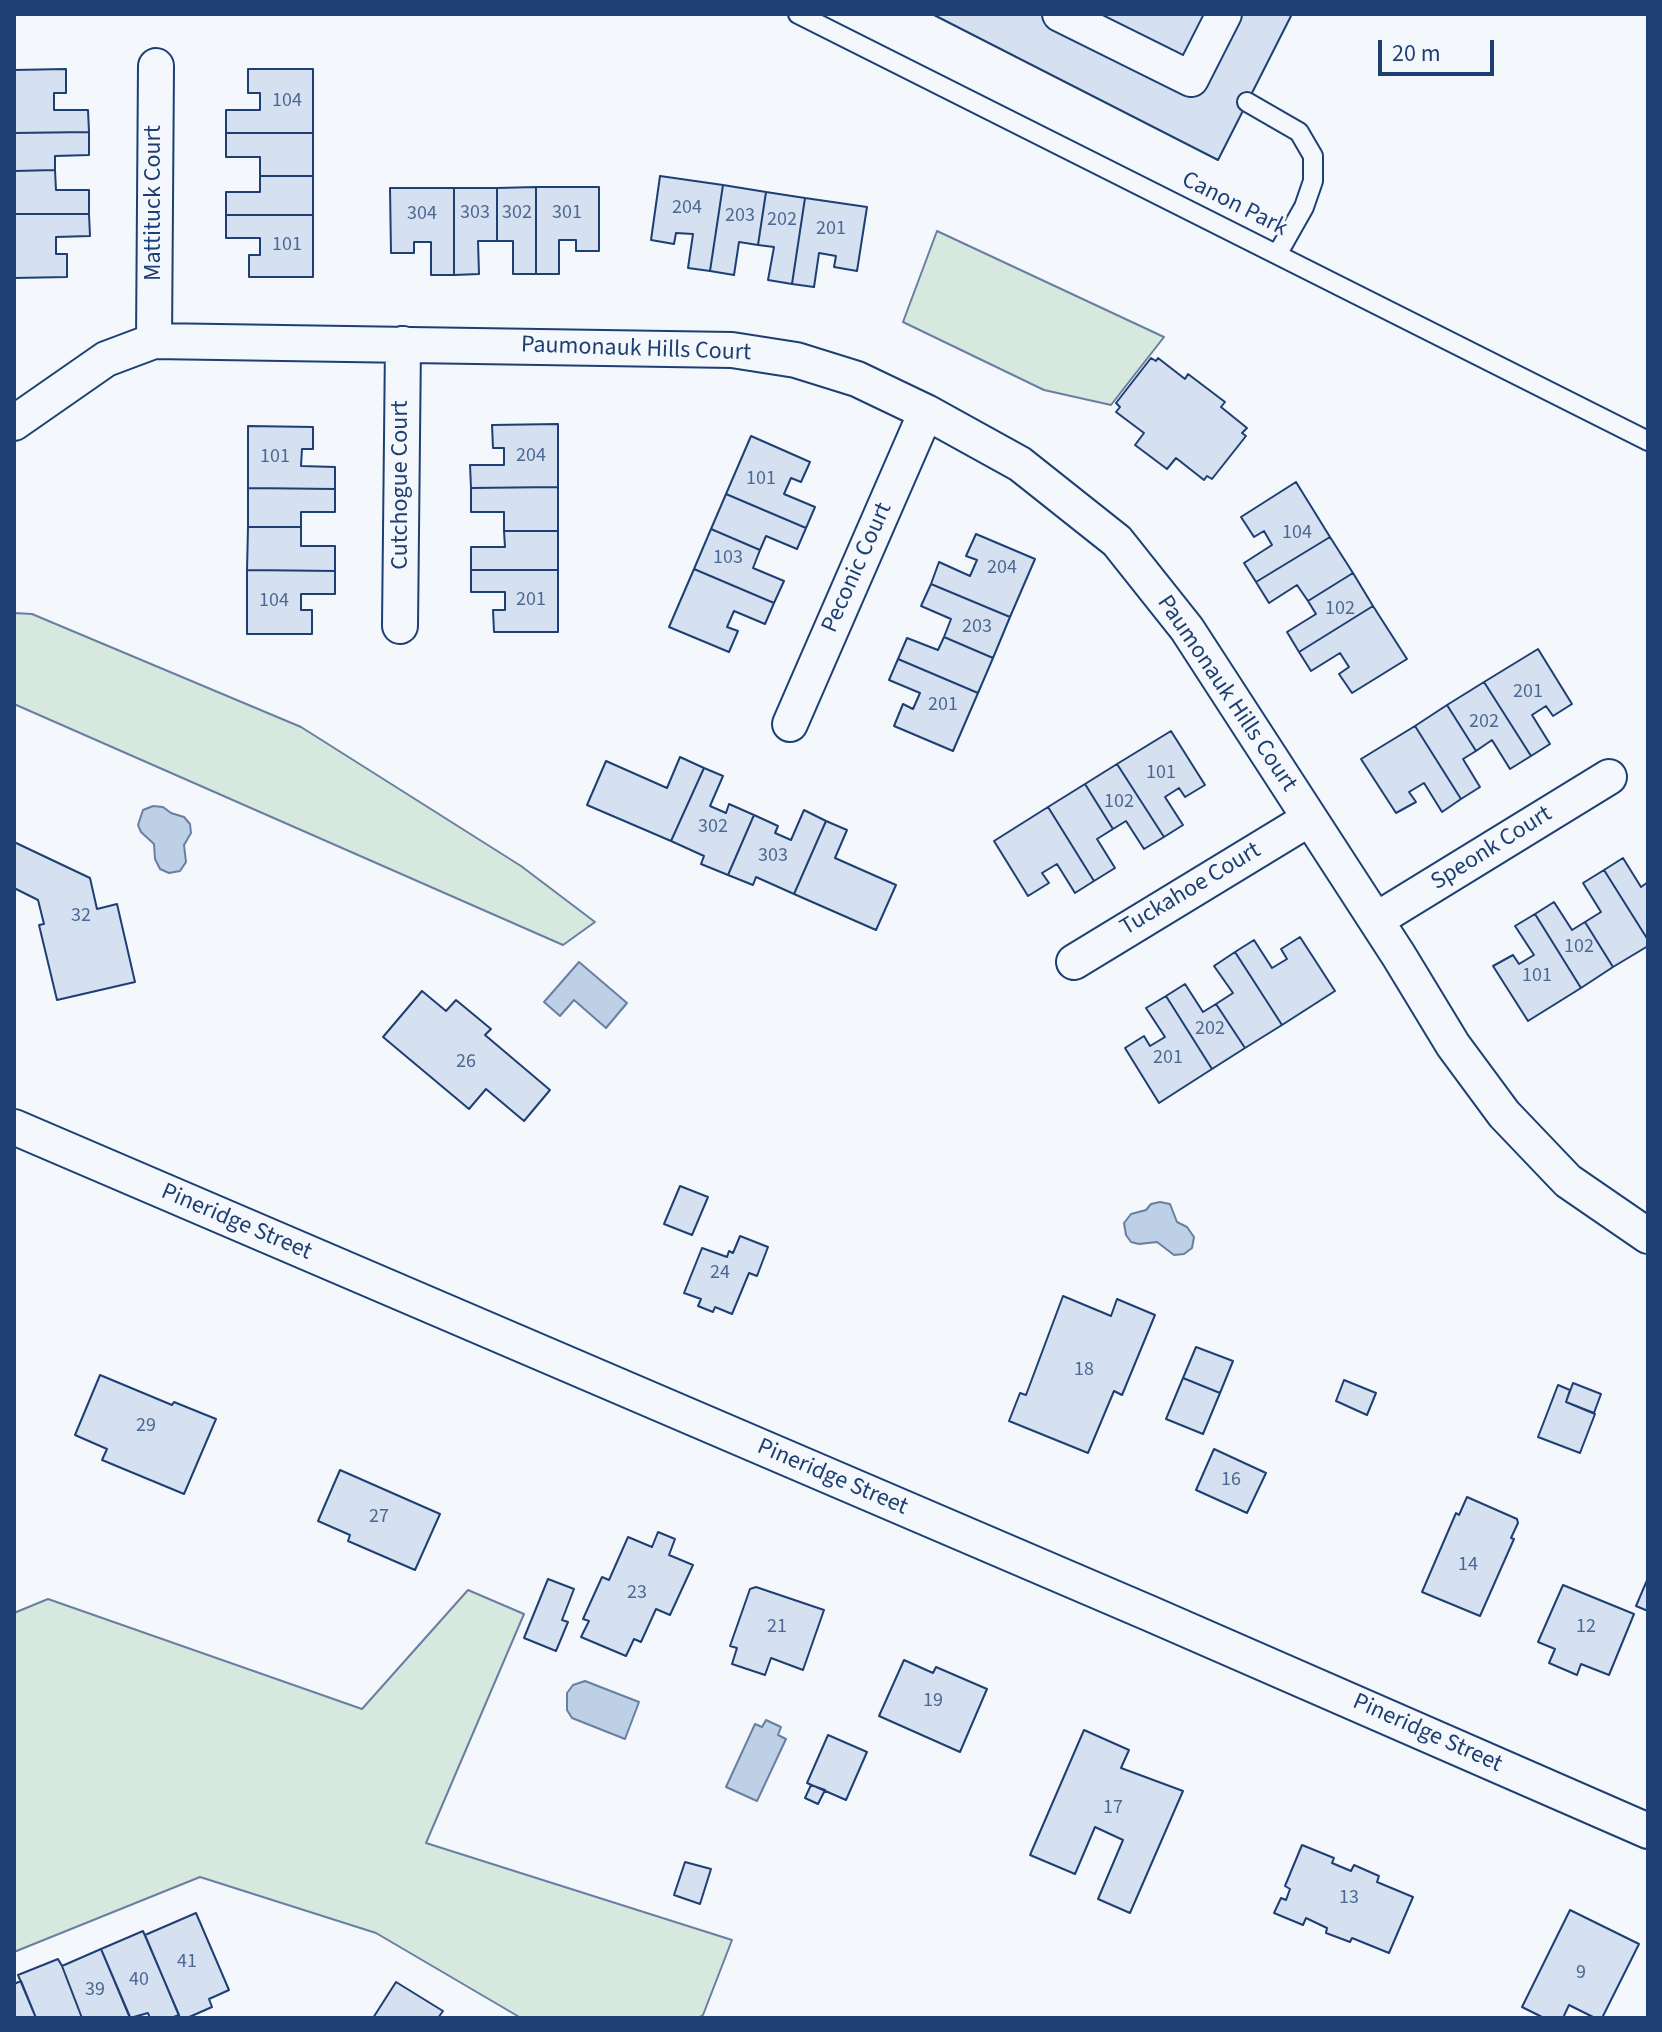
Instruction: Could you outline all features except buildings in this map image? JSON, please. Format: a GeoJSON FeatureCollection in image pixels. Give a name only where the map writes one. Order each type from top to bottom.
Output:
{"type":"FeatureCollection","features":[{"type":"Feature","properties":{"kind":"street"},"geometry":{"type":"LineString","coordinates":[[1060,14],[1191,79],[1224,14]]}},
{"type":"Feature","properties":{"kind":"street","name":"Mattituck Court"},"geometry":{"type":"LineString","coordinates":[[154,341],[156,66]]}},
{"type":"Feature","properties":{"kind":"street","name":"Paumonauk Hills Court"},"geometry":{"type":"LineString","coordinates":[[14,423],[106,359],[154,341],[732,350],[796,360],[857,379],[926,412],[1020,464],[1117,541],[1187,629],[1376,920],[1453,1045],[1504,1114],[1568,1181],[1648,1236]]}},
{"type":"Feature","properties":{"kind":"street","name":"Cutchogue Court"},"geometry":{"type":"LineString","coordinates":[[400,626],[403,344]]}},
{"type":"Feature","properties":{"kind":"street","name":"Peconic Court"},"geometry":{"type":"LineString","coordinates":[[790,724],[926,412]]}},
{"type":"Feature","properties":{"kind":"street","name":"Speonk Court"},"geometry":{"type":"LineString","coordinates":[[1376,920],[1609,777]]}},
{"type":"Feature","properties":{"kind":"street","name":"Tuckahoe Court"},"geometry":{"type":"LineString","coordinates":[[1074,962],[1309,819]]}},
{"type":"Feature","properties":{"kind":"street","name":"Pineridge Street"},"geometry":{"type":"LineString","coordinates":[[14,1127],[1648,1831]]}},
{"type":"Feature","properties":{"kind":"lane","name":"Canon Park"},"geometry":{"type":"LineString","coordinates":[[798,14],[1648,441]]}},
{"type":"Feature","properties":{"kind":"lane"},"geometry":{"type":"LineString","coordinates":[[1247,102],[1299,132],[1313,156],[1313,181],[1304,207],[1278,253]]}},
{"type":"Feature","properties":{"kind":"shaded area"},"geometry":{"type":"Polygon","coordinates":[[[937,231],[1164,337],[1111,405],[1044,390],[903,322],[937,231]]]}},
{"type":"Feature","properties":{"kind":"shaded area"},"geometry":{"type":"Polygon","coordinates":[[[14,613],[32,614],[301,727],[521,866],[595,922],[563,945],[14,704],[14,613]]]}},
{"type":"Feature","properties":{"kind":"shaded area"},"geometry":{"type":"Polygon","coordinates":[[[468,1590],[524,1614],[426,1843],[732,1940],[703,2015],[698,2018],[521,2018],[376,1933],[200,1877],[14,1952],[14,1613],[48,1599],[362,1709],[468,1590]]]}},
{"type":"Feature","properties":{"kind":"water"},"geometry":{"type":"Polygon","coordinates":[[[153,806],[163,807],[184,817],[190,824],[191,833],[184,845],[186,862],[180,871],[169,873],[160,869],[155,859],[154,844],[138,825],[143,810],[153,806]]]}},
{"type":"Feature","properties":{"kind":"water"},"geometry":{"type":"Polygon","coordinates":[[[579,962],[627,1003],[606,1028],[574,1000],[560,1016],[544,1002],[579,962]]]}},
{"type":"Feature","properties":{"kind":"water"},"geometry":{"type":"Polygon","coordinates":[[[1160,1202],[1170,1204],[1177,1222],[1187,1227],[1194,1237],[1192,1248],[1184,1254],[1174,1255],[1157,1242],[1131,1242],[1126,1235],[1124,1223],[1131,1214],[1160,1202]]]}},
{"type":"Feature","properties":{"kind":"water"},"geometry":{"type":"Polygon","coordinates":[[[585,1681],[639,1702],[625,1739],[572,1718],[567,1710],[567,1693],[573,1685],[585,1681]]]}},
{"type":"Feature","properties":{"kind":"water"},"geometry":{"type":"Polygon","coordinates":[[[766,1720],[781,1727],[778,1735],[786,1739],[757,1801],[726,1787],[755,1724],[762,1727],[766,1720]]]}}]}
